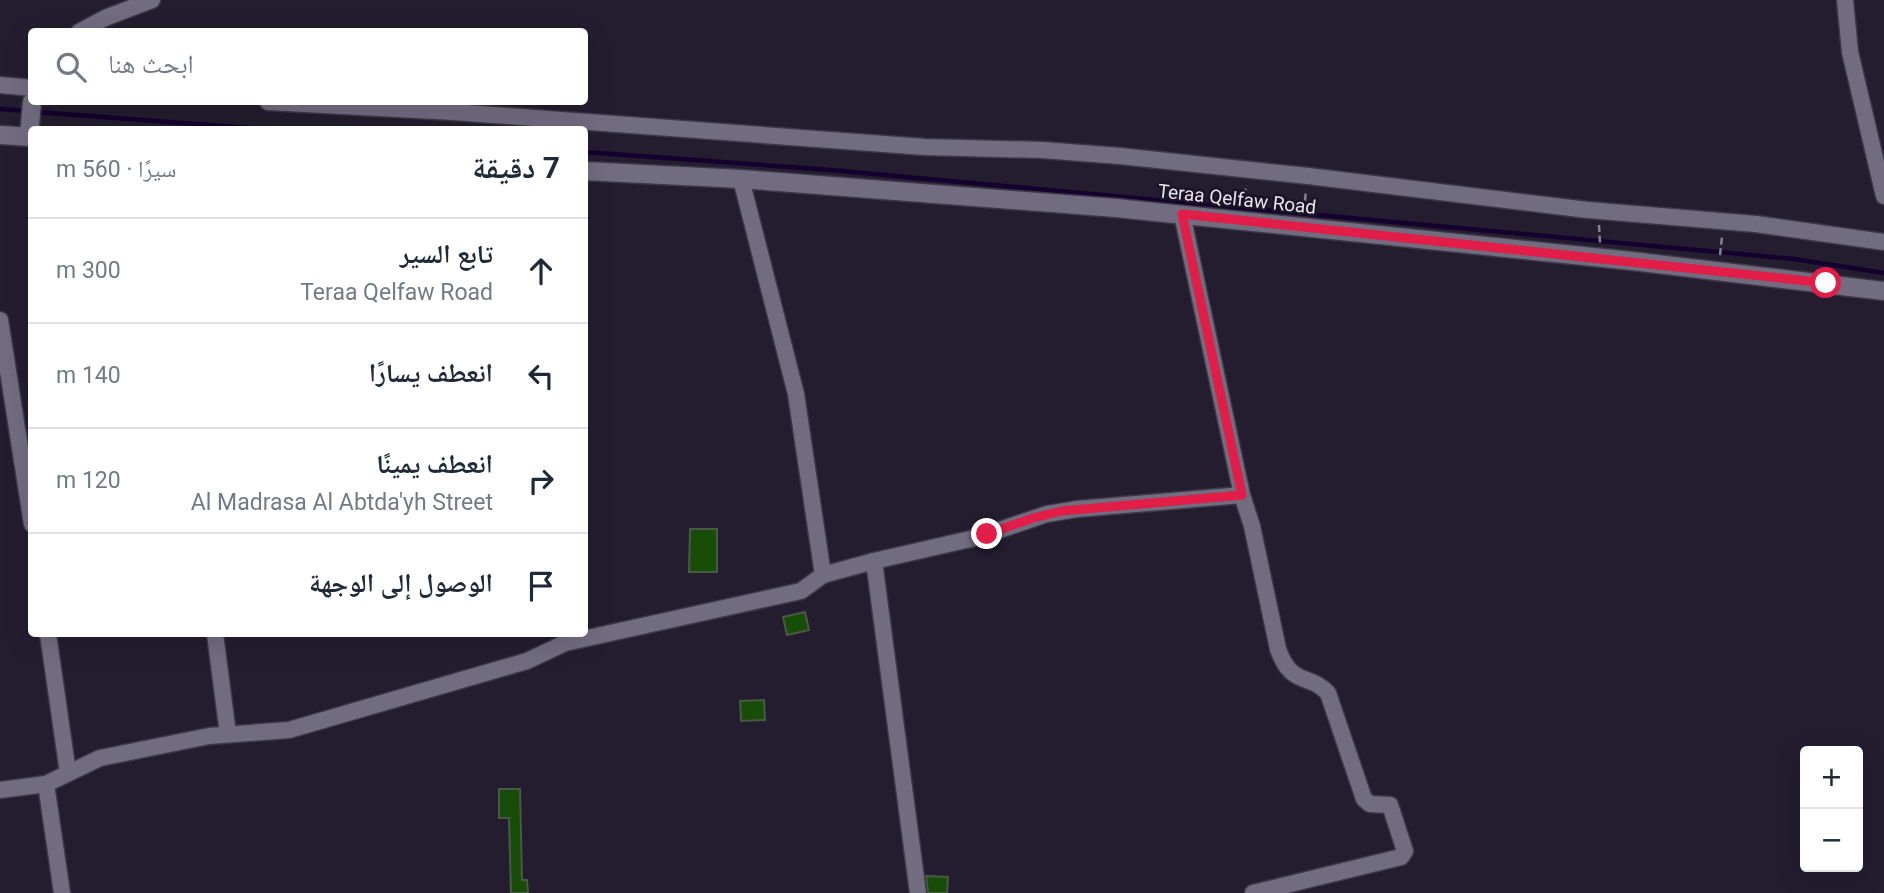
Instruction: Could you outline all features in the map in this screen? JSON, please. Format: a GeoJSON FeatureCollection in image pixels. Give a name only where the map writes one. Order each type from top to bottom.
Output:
{"type":"FeatureCollection","features":[{"type":"Feature","properties":{"kind":"street"},"geometry":{"type":"LineString","coordinates":[[86,28],[152,0]]}},
{"type":"Feature","properties":{"kind":"street"},"geometry":{"type":"LineString","coordinates":[[1845,0],[1850,52],[1884,196]]}},
{"type":"Feature","properties":{"kind":"street"},"geometry":{"type":"LineString","coordinates":[[0,85],[28,88]]}},
{"type":"Feature","properties":{"kind":"street"},"geometry":{"type":"LineString","coordinates":[[31,126],[32,105]]}},
{"type":"Feature","properties":{"kind":"street"},"geometry":{"type":"LineString","coordinates":[[330,105],[453,111],[916,146],[1107,155],[1588,210],[1756,224],[1884,242]]}},
{"type":"Feature","properties":{"kind":"street"},"geometry":{"type":"LineString","coordinates":[[0,135],[28,136]]}},
{"type":"Feature","properties":{"kind":"street","name":"Teraa Qelfaw Road"},"geometry":{"type":"LineString","coordinates":[[588,171],[741,179],[1182,214],[1632,261],[1884,291]]}},
{"type":"Feature","properties":{"kind":"street"},"geometry":{"type":"LineString","coordinates":[[741,179],[796,394],[823,575]]}},
{"type":"Feature","properties":{"kind":"street"},"geometry":{"type":"LineString","coordinates":[[1182,214],[1242,495],[1252,526],[1282,661],[1290,672],[1301,680],[1318,685],[1328,693],[1364,799],[1370,804],[1390,805],[1405,851],[1401,857],[1253,893]]}},
{"type":"Feature","properties":{"kind":"street"},"geometry":{"type":"LineString","coordinates":[[0,320],[28,498]]}},
{"type":"Feature","properties":{"kind":"street"},"geometry":{"type":"LineString","coordinates":[[0,790],[46,783],[100,758],[228,734],[289,730],[527,661],[565,643],[801,591],[823,575],[979,537],[1062,511],[1242,495]]}},
{"type":"Feature","properties":{"kind":"street"},"geometry":{"type":"LineString","coordinates":[[874,561],[918,893]]}},
{"type":"Feature","properties":{"kind":"street"},"geometry":{"type":"LineString","coordinates":[[48,637],[68,773]]}},
{"type":"Feature","properties":{"kind":"street"},"geometry":{"type":"LineString","coordinates":[[215,637],[228,734]]}},
{"type":"Feature","properties":{"kind":"street"},"geometry":{"type":"LineString","coordinates":[[46,783],[62,893]]}},
{"type":"Feature","properties":{"kind":"path"},"geometry":{"type":"LineString","coordinates":[[1244,213],[1246,186]]}},
{"type":"Feature","properties":{"kind":"path"},"geometry":{"type":"LineString","coordinates":[[1303,216],[1306,190]]}},
{"type":"Feature","properties":{"kind":"path"},"geometry":{"type":"LineString","coordinates":[[1599,222],[1600,250]]}},
{"type":"Feature","properties":{"kind":"path"},"geometry":{"type":"LineString","coordinates":[[1720,258],[1722,235]]}},
{"type":"Feature","properties":{"kind":"building"},"geometry":{"type":"Polygon","coordinates":[[[690,529],[717,529],[717,572],[689,572],[690,529]]]}},
{"type":"Feature","properties":{"kind":"building"},"geometry":{"type":"Polygon","coordinates":[[[805,612],[809,630],[787,635],[783,617],[805,612]]]}},
{"type":"Feature","properties":{"kind":"building"},"geometry":{"type":"Polygon","coordinates":[[[764,700],[765,720],[741,721],[740,701],[764,700]]]}},
{"type":"Feature","properties":{"kind":"building"},"geometry":{"type":"Polygon","coordinates":[[[499,789],[520,789],[522,880],[527,880],[528,893],[511,893],[509,818],[499,818],[499,789]]]}},
{"type":"Feature","properties":{"kind":"building"},"geometry":{"type":"Polygon","coordinates":[[[926,876],[948,877],[947,893],[928,893],[926,876]]]}},
{"type":"Feature","properties":{"kind":"waterway"},"geometry":{"type":"LineString","coordinates":[[0,109],[27,111]]}},
{"type":"Feature","properties":{"kind":"waterway"},"geometry":{"type":"LineString","coordinates":[[36,112],[223,126]]}},
{"type":"Feature","properties":{"kind":"waterway"},"geometry":{"type":"LineString","coordinates":[[588,152],[831,170],[1794,259],[1884,273]]}},
{"type":"Feature","properties":{"kind":"route"},"geometry":{"type":"LineString","coordinates":[[987,534],[1062,511],[1242,495],[1182,214],[1826,283]]}}]}
